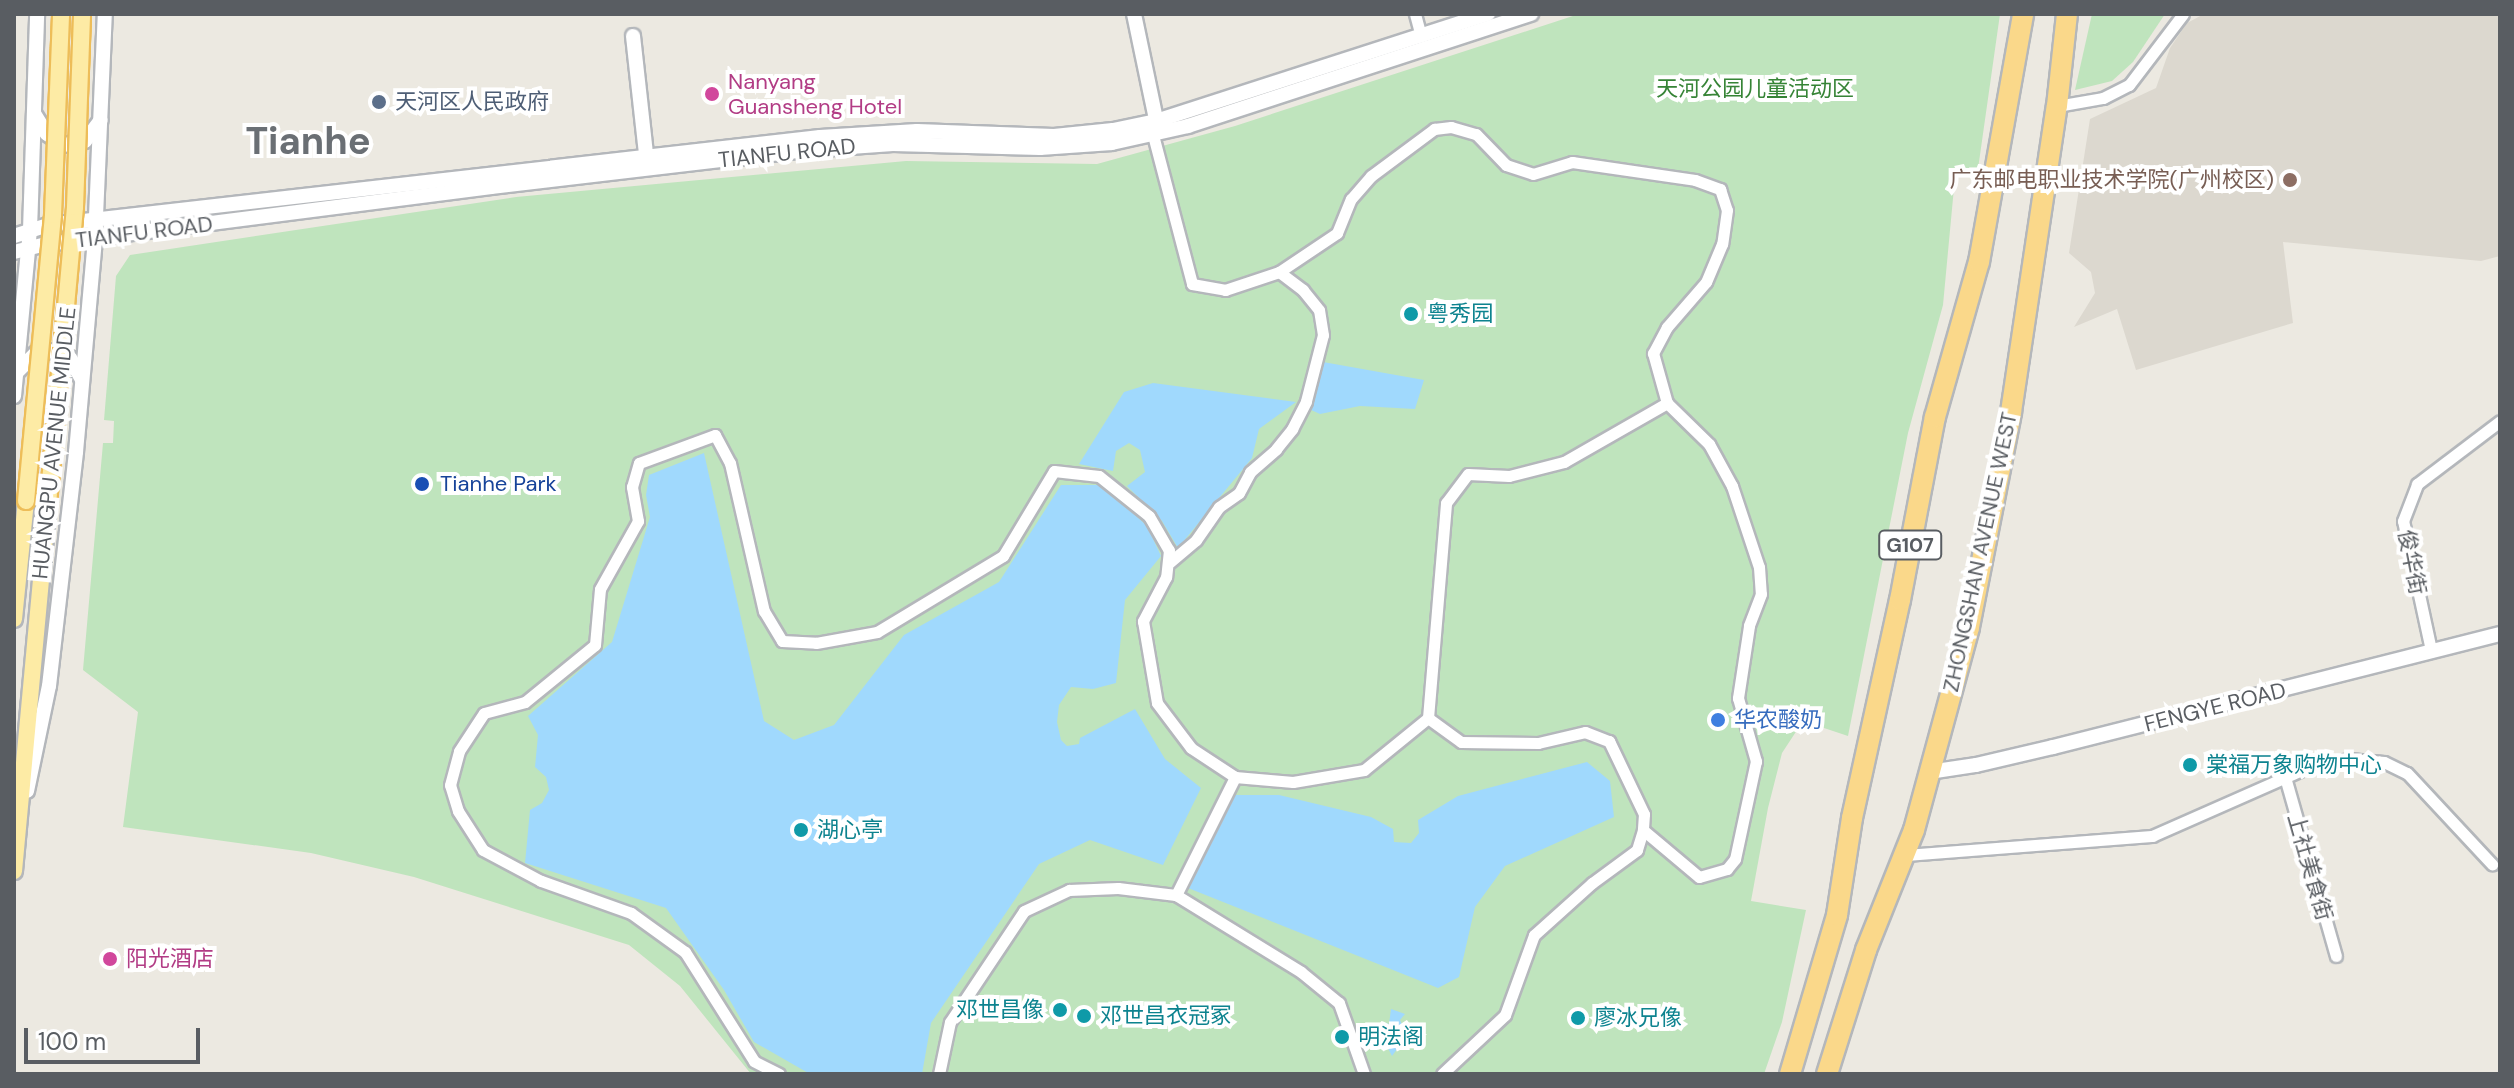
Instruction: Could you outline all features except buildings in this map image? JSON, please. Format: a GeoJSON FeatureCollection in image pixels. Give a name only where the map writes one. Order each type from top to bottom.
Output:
{"type":"FeatureCollection","features":[{"type":"Feature","properties":{"kind":"highway","name":"G107"},"geometry":{"type":"LineString","coordinates":[[1790,1074],[1837,915],[1852,818],[1900,600],[1935,417],[1982,247],[2023,14]]}},
{"type":"Feature","properties":{"kind":"highway","name":"ZHONGSHAN AVENUE WEST"},"geometry":{"type":"LineString","coordinates":[[1827,1074],[1866,950],[1905,855],[1969,627],[2011,412],[2057,106],[2067,14]]}},
{"type":"Feature","properties":{"kind":"main road"},"geometry":{"type":"LineString","coordinates":[[14,396],[20,333],[21,249],[30,230],[37,14]]}},
{"type":"Feature","properties":{"kind":"main road","name":"HUANGPU AVENUE MIDDLE"},"geometry":{"type":"LineString","coordinates":[[14,619],[53,215],[61,14]]}},
{"type":"Feature","properties":{"kind":"main road","name":"HUANGPU AVENUE MIDDLE"},"geometry":{"type":"LineString","coordinates":[[14,871],[21,815],[24,733],[71,264],[82,14]]}},
{"type":"Feature","properties":{"kind":"main road"},"geometry":{"type":"LineString","coordinates":[[21,815],[49,686],[82,380],[97,219],[105,14]]}},
{"type":"Feature","properties":{"kind":"main road"},"geometry":{"type":"LineString","coordinates":[[1134,14],[1156,130]]}},
{"type":"Feature","properties":{"kind":"main road","name":"TIANFU ROAD"},"geometry":{"type":"LineString","coordinates":[[1156,130],[1488,14]]}},
{"type":"Feature","properties":{"kind":"main road","name":"TIANFU ROAD"},"geometry":{"type":"LineString","coordinates":[[21,249],[894,131],[1068,135],[1156,130],[1531,14]]}},
{"type":"Feature","properties":{"kind":"main road"},"geometry":{"type":"LineString","coordinates":[[633,36],[647,162]]}},
{"type":"Feature","properties":{"kind":"main road"},"geometry":{"type":"LineString","coordinates":[[35,114],[47,134],[64,145],[85,141],[102,117]]}},
{"type":"Feature","properties":{"kind":"main road","name":"TIANFU ROAD"},"geometry":{"type":"LineString","coordinates":[[14,236],[30,230],[97,219],[647,162]]}},
{"type":"Feature","properties":{"kind":"main road"},"geometry":{"type":"LineString","coordinates":[[14,314],[20,333]]}},
{"type":"Feature","properties":{"kind":"main road"},"geometry":{"type":"LineString","coordinates":[[16,373],[36,353],[54,351],[70,358],[82,380]]}},
{"type":"Feature","properties":{"kind":"main road","name":"FENGYE ROAD"},"geometry":{"type":"LineString","coordinates":[[1929,772],[1976,765],[2067,744],[2500,634]]}},
{"type":"Feature","properties":{"kind":"street"},"geometry":{"type":"LineString","coordinates":[[1415,14],[1421,36]]}},
{"type":"Feature","properties":{"kind":"street"},"geometry":{"type":"LineString","coordinates":[[2057,106],[2103,98],[2129,85],[2183,14]]}},
{"type":"Feature","properties":{"kind":"street"},"geometry":{"type":"LineString","coordinates":[[1156,130],[1192,284],[1225,290],[1279,272],[1337,233],[1351,199],[1371,176],[1434,129],[1451,127],[1476,134],[1506,165],[1533,174],[1572,162],[1695,180],[1720,189],[1727,210],[1722,244],[1706,282],[1667,327],[1653,353],[1667,403],[1709,444],[1732,486],[1754,544],[1761,594],[1749,626],[1738,698],[1756,761],[1735,859],[1727,869],[1699,877],[1643,830]]}},
{"type":"Feature","properties":{"kind":"street"},"geometry":{"type":"LineString","coordinates":[[1279,272],[1303,290],[1319,310],[1323,335],[1306,401],[1292,429],[1276,449],[1250,472],[1239,493],[1219,507],[1196,540],[1170,562],[1143,621],[1157,703],[1191,748],[1235,777],[1293,782],[1364,770],[1428,718],[1446,503],[1468,474],[1509,476],[1564,462],[1667,403]]}},
{"type":"Feature","properties":{"kind":"street","name":"俊华街"},"geometry":{"type":"LineString","coordinates":[[2431,650],[2403,521],[2417,484],[2500,421]]}},
{"type":"Feature","properties":{"kind":"street"},"geometry":{"type":"LineString","coordinates":[[779,1074],[754,1061],[685,952],[631,913],[541,881],[483,850],[458,811],[450,785],[459,751],[484,713],[525,702],[595,645],[600,589],[638,521],[632,487],[639,463],[715,435],[730,463],[764,611],[782,641],[816,643],[877,632],[1003,556],[1054,471],[1099,476],[1149,516],[1169,550],[1170,562]]}},
{"type":"Feature","properties":{"kind":"street"},"geometry":{"type":"LineString","coordinates":[[1428,718],[1461,742],[1538,743],[1585,732],[1609,741],[1644,814],[1637,850],[1592,883],[1534,935],[1505,1015],[1442,1074]]}},
{"type":"Feature","properties":{"kind":"street"},"geometry":{"type":"LineString","coordinates":[[1905,855],[2152,836],[2315,764],[2336,760],[2384,762],[2407,773],[2492,864]]}},
{"type":"Feature","properties":{"kind":"street"},"geometry":{"type":"LineString","coordinates":[[1176,895],[1235,777]]}},
{"type":"Feature","properties":{"kind":"street","name":"上社美食街"},"geometry":{"type":"LineString","coordinates":[[2285,777],[2336,956]]}},
{"type":"Feature","properties":{"kind":"street"},"geometry":{"type":"LineString","coordinates":[[939,1074],[950,1022],[1024,911],[1069,890],[1118,888],[1176,895],[1301,972],[1339,1003],[1364,1074]]}},
{"type":"Feature","properties":{"kind":"shaded area","name":"广东邮电职业技术学院(广州校区)"},"geometry":{"type":"Polygon","coordinates":[[[2204,14],[2500,14],[2500,256],[2481,261],[2283,242],[2293,323],[2136,370],[2117,309],[2074,327],[2095,293],[2091,272],[2069,253],[2090,119],[2156,88],[2170,48],[2187,23],[2204,14]]]}},
{"type":"Feature","properties":{"kind":"green space","name":"Tianhe Park"},"geometry":{"type":"Polygon","coordinates":[[[1579,14],[2000,14],[1978,169],[1955,177],[1943,305],[1908,433],[1848,736],[1803,721],[1782,753],[1768,808],[1751,901],[1806,910],[1782,1022],[1764,1074],[751,1074],[680,986],[629,945],[414,877],[311,853],[123,827],[138,712],[83,670],[103,443],[113,443],[114,421],[104,420],[116,276],[130,255],[516,197],[906,161],[1097,164],[1235,126],[1579,14]]]}},
{"type":"Feature","properties":{"kind":"green space"},"geometry":{"type":"Polygon","coordinates":[[[2092,14],[2165,14],[2133,62],[2112,81],[2075,90],[2092,14]]]}},
{"type":"Feature","properties":{"kind":"water"},"geometry":{"type":"Polygon","coordinates":[[[1323,362],[1424,380],[1415,409],[1360,406],[1320,414],[1309,409],[1323,362]]]}},
{"type":"Feature","properties":{"kind":"water"},"geometry":{"type":"Polygon","coordinates":[[[1153,383],[1296,402],[1259,429],[1252,458],[1178,548],[1162,521],[1127,486],[1145,472],[1140,450],[1129,443],[1116,451],[1113,471],[1079,464],[1124,392],[1153,383]]]}},
{"type":"Feature","properties":{"kind":"water"},"geometry":{"type":"Polygon","coordinates":[[[704,453],[764,721],[794,740],[834,725],[904,635],[999,582],[1061,485],[1103,485],[1147,526],[1161,556],[1125,600],[1116,683],[1093,689],[1071,687],[1059,705],[1057,722],[1061,740],[1067,746],[1079,744],[1080,738],[1135,709],[1165,759],[1201,788],[1163,865],[1090,840],[1039,864],[931,1023],[922,1074],[810,1074],[754,1042],[724,990],[666,908],[525,863],[530,810],[542,803],[549,790],[546,777],[535,767],[538,735],[528,716],[612,642],[650,517],[646,495],[649,475],[704,453]]]}},
{"type":"Feature","properties":{"kind":"water"},"geometry":{"type":"Polygon","coordinates":[[[1587,762],[1610,781],[1614,817],[1505,866],[1475,907],[1459,977],[1438,988],[1188,888],[1233,795],[1279,795],[1371,817],[1393,829],[1394,842],[1411,843],[1419,833],[1418,820],[1458,796],[1587,762]]]}},
{"type":"Feature","properties":{"kind":"water"},"geometry":{"type":"Polygon","coordinates":[[[1391,1009],[1405,1014],[1400,1020],[1405,1031],[1394,1038],[1400,1045],[1392,1056],[1377,1027],[1382,1022],[1389,1024],[1391,1009]]]}},
{"type":"Feature","properties":{"kind":"place","name":"Nanyang Guansheng Hotel"},"geometry":{"type":"Point","coordinates":[712,94]}},
{"type":"Feature","properties":{"kind":"place","name":"天河区人民政府"},"geometry":{"type":"Point","coordinates":[379,102]}},
{"type":"Feature","properties":{"kind":"place","name":"广东邮电职业技术学院(广州校区)"},"geometry":{"type":"Point","coordinates":[2290,180]}},
{"type":"Feature","properties":{"kind":"place","name":"粤秀园"},"geometry":{"type":"Point","coordinates":[1411,314]}},
{"type":"Feature","properties":{"kind":"place","name":"Tianhe Park"},"geometry":{"type":"Point","coordinates":[422,484]}},
{"type":"Feature","properties":{"kind":"place","name":"华农酸奶"},"geometry":{"type":"Point","coordinates":[1718,720]}},
{"type":"Feature","properties":{"kind":"place","name":"棠福万象购物中心"},"geometry":{"type":"Point","coordinates":[2190,765]}},
{"type":"Feature","properties":{"kind":"place","name":"湖心亭"},"geometry":{"type":"Point","coordinates":[801,830]}},
{"type":"Feature","properties":{"kind":"place","name":"阳光酒店"},"geometry":{"type":"Point","coordinates":[110,959]}},
{"type":"Feature","properties":{"kind":"place","name":"邓世昌像"},"geometry":{"type":"Point","coordinates":[1060,1010]}},
{"type":"Feature","properties":{"kind":"place","name":"邓世昌衣冠冢"},"geometry":{"type":"Point","coordinates":[1084,1016]}},
{"type":"Feature","properties":{"kind":"place","name":"廖冰兄像"},"geometry":{"type":"Point","coordinates":[1578,1018]}},
{"type":"Feature","properties":{"kind":"place","name":"明法阁"},"geometry":{"type":"Point","coordinates":[1342,1037]}},
{"type":"Feature","properties":{"kind":"district","name":"Tianhe"},"geometry":{"type":"Point","coordinates":[308,142]}},
{"type":"Feature","properties":{"kind":"park label","name":"天河公园儿童活动区"},"geometry":{"type":"Point","coordinates":[1755,89]}}]}
